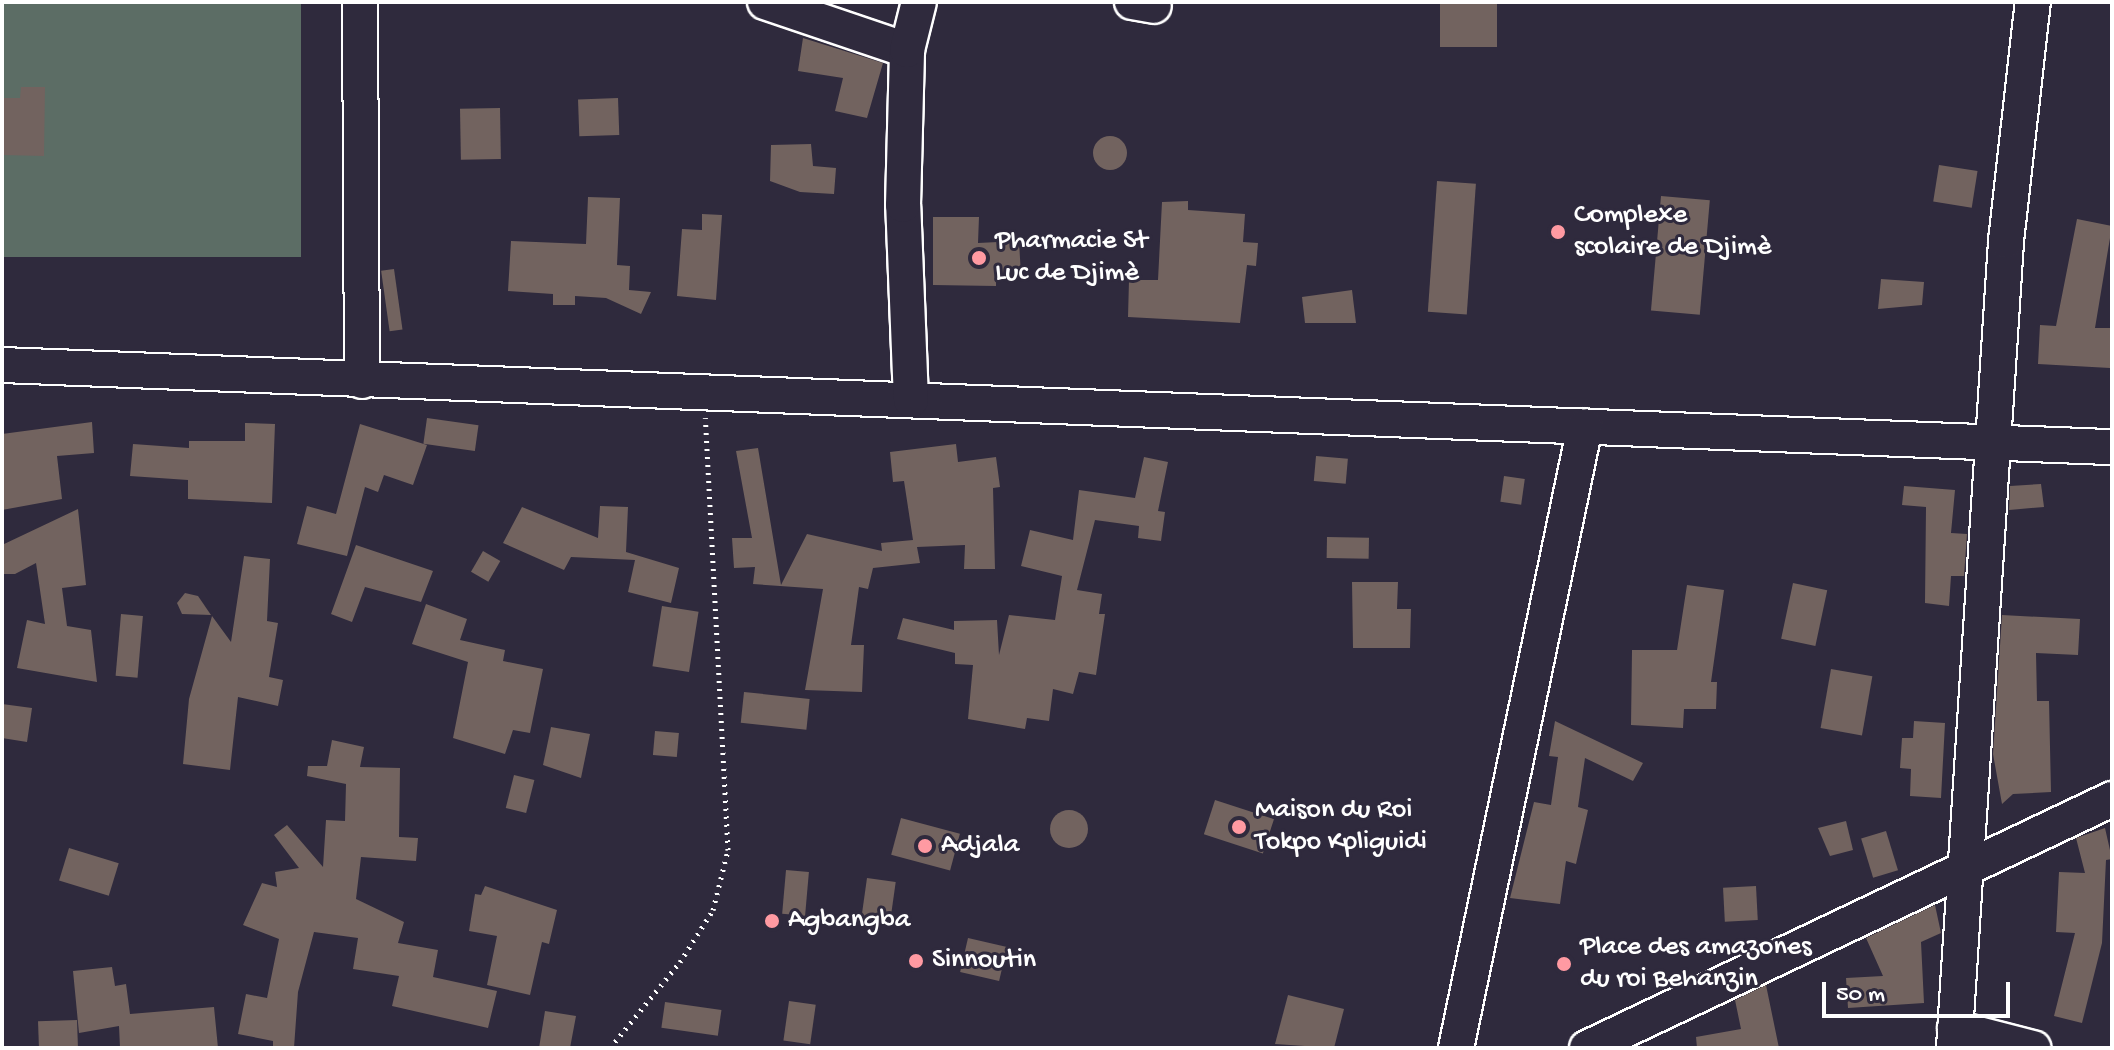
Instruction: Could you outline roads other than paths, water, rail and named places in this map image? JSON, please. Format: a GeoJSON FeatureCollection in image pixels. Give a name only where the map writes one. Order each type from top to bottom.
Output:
{"type":"FeatureCollection","features":[{"type":"Feature","properties":{"kind":"street"},"geometry":{"type":"LineString","coordinates":[[360,2],[362,381]]}},
{"type":"Feature","properties":{"kind":"street"},"geometry":{"type":"LineString","coordinates":[[765,2],[907,50]]}},
{"type":"Feature","properties":{"kind":"street"},"geometry":{"type":"LineString","coordinates":[[911,400],[903,205],[907,50],[919,2]]}},
{"type":"Feature","properties":{"kind":"street"},"geometry":{"type":"LineString","coordinates":[[2033,2],[2006,241],[1955,1038],[2033,1048]]}},
{"type":"Feature","properties":{"kind":"street"},"geometry":{"type":"LineString","coordinates":[[2,365],[2112,447]]}},
{"type":"Feature","properties":{"kind":"street"},"geometry":{"type":"LineString","coordinates":[[1456,1048],[1585,426]]}},
{"type":"Feature","properties":{"kind":"street"},"geometry":{"type":"LineString","coordinates":[[1587,1048],[2112,799]]}},
{"type":"Feature","properties":{"kind":"place","name":"Complexe scolaire de Djimè"},"geometry":{"type":"Point","coordinates":[1558,232]}},
{"type":"Feature","properties":{"kind":"place","name":"Pharmacie St Luc de Djimè"},"geometry":{"type":"Point","coordinates":[979,258]}},
{"type":"Feature","properties":{"kind":"place","name":"Maison du Roi Tokpo Kpliguidi"},"geometry":{"type":"Point","coordinates":[1239,827]}},
{"type":"Feature","properties":{"kind":"place","name":"Adjala"},"geometry":{"type":"Point","coordinates":[925,846]}},
{"type":"Feature","properties":{"kind":"place","name":"Agbangba"},"geometry":{"type":"Point","coordinates":[772,921]}},
{"type":"Feature","properties":{"kind":"place","name":"Sinnoutin"},"geometry":{"type":"Point","coordinates":[916,961]}},
{"type":"Feature","properties":{"kind":"place","name":"Place des amazones du roi Behanzin"},"geometry":{"type":"Point","coordinates":[1564,964]}}]}
